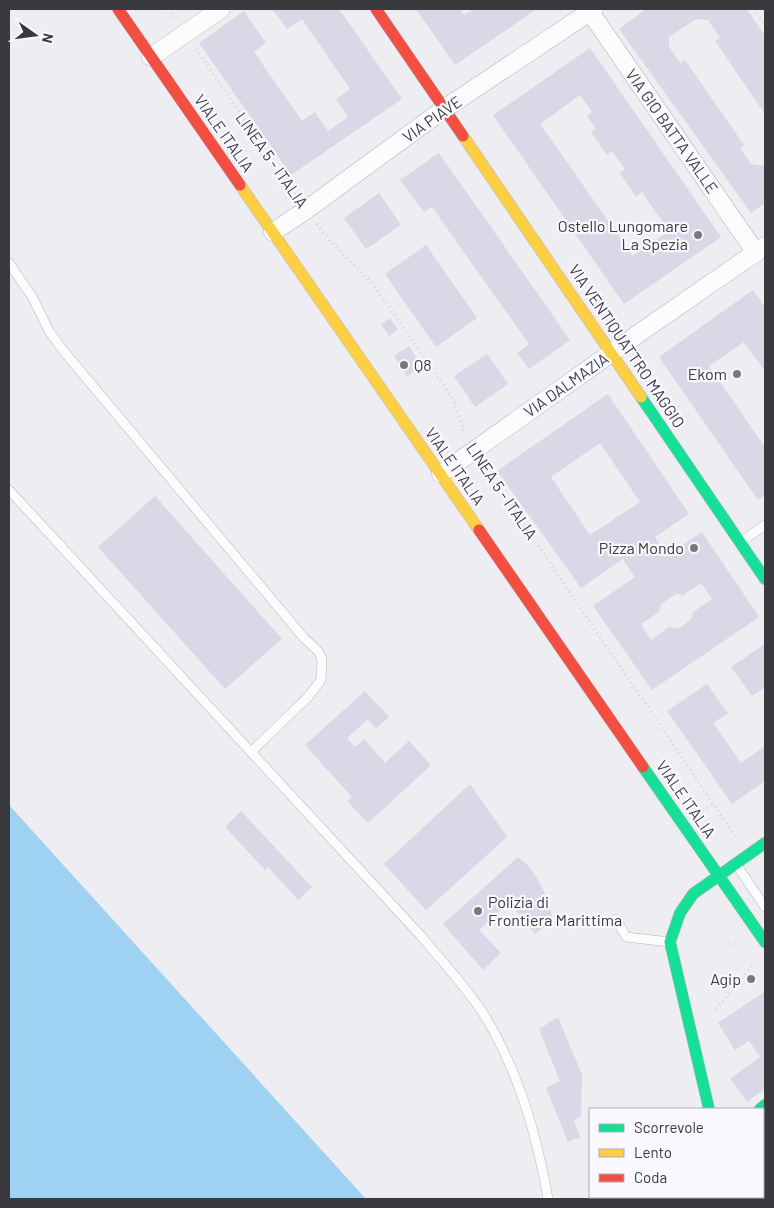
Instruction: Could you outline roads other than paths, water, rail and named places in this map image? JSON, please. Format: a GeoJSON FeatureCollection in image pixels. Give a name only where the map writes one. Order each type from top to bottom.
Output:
{"type":"FeatureCollection","features":[{"type":"Feature","properties":{"kind":"main road","name":"VIALE ITALIA"},"geometry":{"type":"LineString","coordinates":[[118,9],[765,942]]}},
{"type":"Feature","properties":{"kind":"main road","name":"VIA VENTIQUATTRO MAGGIO"},"geometry":{"type":"LineString","coordinates":[[376,9],[765,579]]}},
{"type":"Feature","properties":{"kind":"main road"},"geometry":{"type":"LineString","coordinates":[[709,1108],[670,942],[680,913],[693,894],[765,843]]}},
{"type":"Feature","properties":{"kind":"street"},"geometry":{"type":"LineString","coordinates":[[151,57],[221,9]]}},
{"type":"Feature","properties":{"kind":"street","name":"VIA PIAVE"},"geometry":{"type":"LineString","coordinates":[[273,232],[444,109],[590,10]]}},
{"type":"Feature","properties":{"kind":"street","name":"VIA GIO BATTA VALLE"},"geometry":{"type":"LineString","coordinates":[[590,10],[760,250]]}},
{"type":"Feature","properties":{"kind":"street","name":"VIA DALMAZIA"},"geometry":{"type":"LineString","coordinates":[[441,474],[760,250]]}},
{"type":"Feature","properties":{"kind":"lane"},"geometry":{"type":"LineString","coordinates":[[9,263],[33,298],[49,331],[66,354],[304,638],[319,652],[322,660],[321,680],[308,697],[251,752]]}},
{"type":"Feature","properties":{"kind":"lane"},"geometry":{"type":"LineString","coordinates":[[9,490],[421,936],[456,977],[483,1014],[505,1056],[526,1106],[541,1159],[548,1199]]}},
{"type":"Feature","properties":{"kind":"lane"},"geometry":{"type":"LineString","coordinates":[[740,542],[765,525]]}},
{"type":"Feature","properties":{"kind":"lane"},"geometry":{"type":"LineString","coordinates":[[735,864],[765,907]]}},
{"type":"Feature","properties":{"kind":"lane"},"geometry":{"type":"LineString","coordinates":[[616,919],[626,937],[670,942]]}},
{"type":"Feature","properties":{"kind":"water"},"geometry":{"type":"Polygon","coordinates":[[[9,805],[366,1199],[9,1199],[9,805]]]}},
{"type":"Feature","properties":{"kind":"place","name":"Ostello Lungomare La Spezia"},"geometry":{"type":"Point","coordinates":[698,235]}},
{"type":"Feature","properties":{"kind":"place","name":"Q8"},"geometry":{"type":"Point","coordinates":[404,365]}},
{"type":"Feature","properties":{"kind":"place","name":"Ekom"},"geometry":{"type":"Point","coordinates":[737,374]}},
{"type":"Feature","properties":{"kind":"place","name":"Pizza Mondo"},"geometry":{"type":"Point","coordinates":[694,548]}},
{"type":"Feature","properties":{"kind":"place","name":"Polizia di Frontiera Marittima"},"geometry":{"type":"Point","coordinates":[478,911]}},
{"type":"Feature","properties":{"kind":"place","name":"Agip"},"geometry":{"type":"Point","coordinates":[751,979]}}]}
